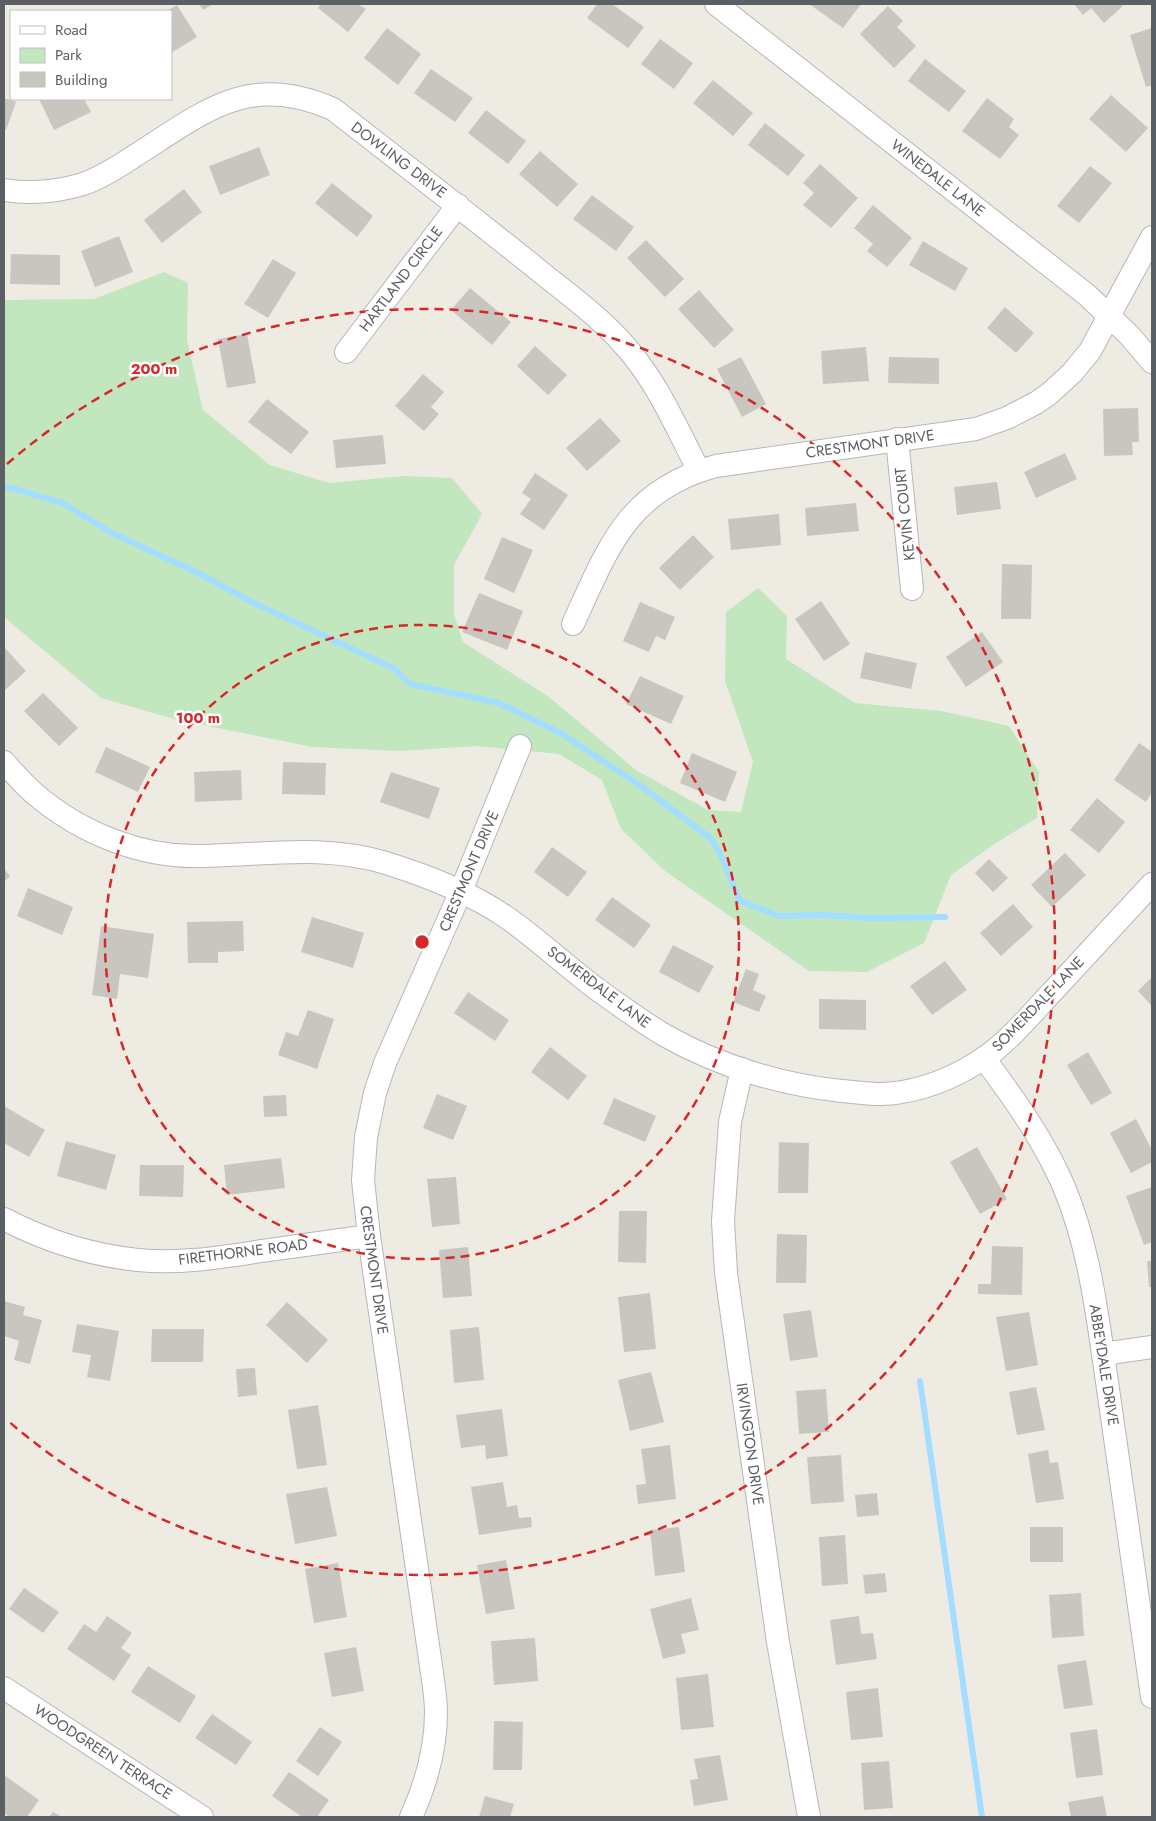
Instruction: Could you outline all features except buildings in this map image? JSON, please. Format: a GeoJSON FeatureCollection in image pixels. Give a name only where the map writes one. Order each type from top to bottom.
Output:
{"type":"FeatureCollection","features":[{"type":"Feature","properties":{"kind":"street","name":"WINEDALE LANE"},"geometry":{"type":"LineString","coordinates":[[716,4],[1087,295],[1129,334],[1152,362]]}},
{"type":"Feature","properties":{"kind":"street","name":"DOWLING DRIVE"},"geometry":{"type":"LineString","coordinates":[[4,190],[22,192],[54,191],[84,184],[112,170],[212,108],[238,98],[266,94],[294,96],[333,109],[458,205],[584,307],[616,336],[631,353],[655,387],[699,471]]}},
{"type":"Feature","properties":{"kind":"street","name":"HARTLAND CIRCLE"},"geometry":{"type":"LineString","coordinates":[[346,352],[458,205]]}},
{"type":"Feature","properties":{"kind":"street","name":"CRESTMONT DRIVE"},"geometry":{"type":"LineString","coordinates":[[573,624],[605,555],[628,519],[659,491],[699,471],[716,466],[976,429],[1007,418],[1036,403],[1072,373],[1090,351],[1152,237]]}},
{"type":"Feature","properties":{"kind":"street","name":"KEVIN COURT"},"geometry":{"type":"LineString","coordinates":[[897,439],[912,589]]}},
{"type":"Feature","properties":{"kind":"street","name":"CRESTMONT DRIVE"},"geometry":{"type":"LineString","coordinates":[[411,1817],[429,1768],[433,1749],[436,1712],[369,1236],[364,1180],[366,1136],[375,1094],[385,1063],[461,892],[520,746]]}},
{"type":"Feature","properties":{"kind":"street","name":"SOMERDALE LANE"},"geometry":{"type":"LineString","coordinates":[[4,762],[35,794],[66,818],[84,828],[120,843],[178,856],[198,857],[297,851],[356,856],[382,862],[432,879],[461,892],[507,918],[601,992],[648,1025],[697,1051],[742,1069],[780,1080],[832,1090],[874,1094],[900,1093],[934,1084],[951,1077],[984,1058],[996,1049],[1036,1008],[1152,884]]}},
{"type":"Feature","properties":{"kind":"street","name":"ABBEYDALE DRIVE"},"geometry":{"type":"LineString","coordinates":[[984,1058],[1032,1125],[1065,1189],[1080,1235],[1097,1311],[1152,1697]]}},
{"type":"Feature","properties":{"kind":"street","name":"IRVINGTON DRIVE"},"geometry":{"type":"LineString","coordinates":[[742,1069],[730,1122],[723,1221],[726,1273],[777,1632],[809,1817]]}},
{"type":"Feature","properties":{"kind":"street","name":"FIRETHORNE ROAD"},"geometry":{"type":"LineString","coordinates":[[4,1219],[50,1240],[94,1253],[139,1260],[184,1261],[213,1258],[369,1236]]}},
{"type":"Feature","properties":{"kind":"street"},"geometry":{"type":"LineString","coordinates":[[1103,1354],[1152,1347]]}},
{"type":"Feature","properties":{"kind":"street","name":"WOODGREEN TERRACE"},"geometry":{"type":"LineString","coordinates":[[4,1688],[202,1817]]}},
{"type":"Feature","properties":{"kind":"green space"},"geometry":{"type":"Polygon","coordinates":[[[164,272],[188,283],[187,340],[203,410],[270,465],[329,483],[404,476],[452,478],[482,514],[454,565],[454,614],[463,642],[549,697],[636,770],[708,810],[741,812],[753,762],[725,681],[726,612],[758,588],[787,616],[786,659],[855,703],[941,711],[1009,726],[1039,772],[1037,818],[996,843],[951,875],[924,943],[867,972],[809,971],[665,871],[621,829],[602,780],[559,754],[477,746],[400,751],[312,747],[174,719],[101,698],[4,617],[4,300],[94,299],[164,272]]]}},
{"type":"Feature","properties":{"kind":"waterway"},"geometry":{"type":"LineString","coordinates":[[4,486],[63,503],[112,533],[198,573],[254,603],[395,669],[410,684],[499,703],[562,734],[641,786],[709,837],[723,860],[740,901],[779,916],[945,917]]}},
{"type":"Feature","properties":{"kind":"waterway"},"geometry":{"type":"LineString","coordinates":[[920,1381],[982,1817]]}}]}
